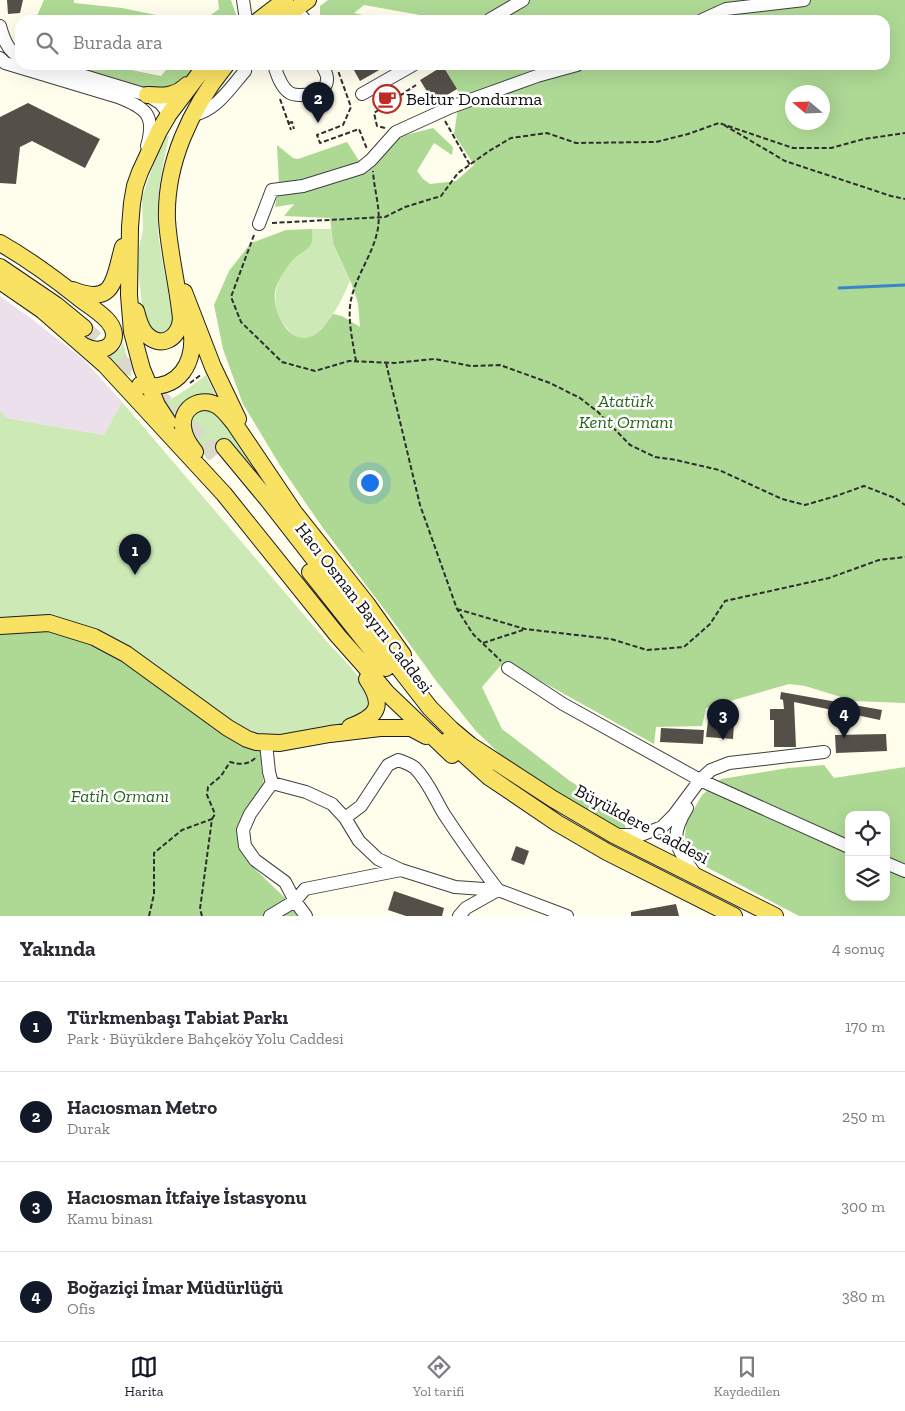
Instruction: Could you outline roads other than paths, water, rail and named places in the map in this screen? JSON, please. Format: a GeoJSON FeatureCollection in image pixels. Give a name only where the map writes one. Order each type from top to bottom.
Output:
{"type":"FeatureCollection","features":[{"type":"Feature","properties":{"kind":"main road"},"geometry":{"type":"LineString","coordinates":[[274,15],[297,8]]}},
{"type":"Feature","properties":{"kind":"main road"},"geometry":{"type":"LineString","coordinates":[[147,95],[173,95],[184,88],[202,70]]}},
{"type":"Feature","properties":{"kind":"main road"},"geometry":{"type":"LineString","coordinates":[[186,451],[162,413],[142,369],[135,347],[129,295],[130,227],[135,186],[140,172],[169,114],[202,70]]}},
{"type":"Feature","properties":{"kind":"main road"},"geometry":{"type":"LineString","coordinates":[[168,190],[176,157],[193,115],[222,70]]}},
{"type":"Feature","properties":{"kind":"main road"},"geometry":{"type":"LineString","coordinates":[[129,295],[140,325],[146,334],[152,339],[160,341],[174,337],[179,330],[181,319],[167,222],[167,166],[174,135],[169,114]]}},
{"type":"Feature","properties":{"kind":"main road"},"geometry":{"type":"LineString","coordinates":[[67,287],[90,296],[100,295],[108,290],[116,276],[130,227]]}},
{"type":"Feature","properties":{"kind":"main road"},"geometry":{"type":"LineString","coordinates":[[0,243],[67,287],[111,325],[114,337],[112,343],[106,349],[94,350],[84,346]]}},
{"type":"Feature","properties":{"kind":"main road"},"geometry":{"type":"LineString","coordinates":[[0,254],[49,286],[88,324],[56,306],[0,267]]}},
{"type":"Feature","properties":{"kind":"main road"},"geometry":{"type":"LineString","coordinates":[[172,260],[215,374],[256,454]]}},
{"type":"Feature","properties":{"kind":"main road"},"geometry":{"type":"LineString","coordinates":[[0,281],[42,310],[105,365],[208,475],[338,636],[387,693],[439,743],[469,768],[489,777],[557,823],[607,852],[734,916]]}},
{"type":"Feature","properties":{"kind":"main road"},"geometry":{"type":"LineString","coordinates":[[105,365],[129,381],[153,387],[174,380],[185,369],[190,360],[194,342],[186,298]]}},
{"type":"Feature","properties":{"kind":"main road"},"geometry":{"type":"LineString","coordinates":[[208,475],[199,457],[188,443],[183,427],[185,413],[196,404],[202,402],[209,402],[217,406],[234,423],[294,512],[367,604],[431,693],[458,725],[494,760]]}},
{"type":"Feature","properties":{"kind":"main road","name":"Hacı Osman Bayırı Caddesi"},"geometry":{"type":"LineString","coordinates":[[489,777],[451,743],[426,717],[264,514],[220,451],[268,500],[430,708],[470,745],[494,760]]}},
{"type":"Feature","properties":{"kind":"main road"},"geometry":{"type":"LineString","coordinates":[[0,626],[49,623],[94,636],[126,654],[228,728],[247,739],[280,744],[330,734],[380,728],[405,728],[416,730],[439,743]]}},
{"type":"Feature","properties":{"kind":"main road"},"geometry":{"type":"LineString","coordinates":[[330,734],[369,718],[374,714],[378,702],[371,684],[338,636]]}},
{"type":"Feature","properties":{"kind":"main road","name":"Büyükdere Caddesi"},"geometry":{"type":"LineString","coordinates":[[494,760],[553,799],[614,835],[775,916]]}},
{"type":"Feature","properties":{"kind":"street"},"geometry":{"type":"LineString","coordinates":[[243,0],[245,15]]}},
{"type":"Feature","properties":{"kind":"street"},"geometry":{"type":"LineString","coordinates":[[498,15],[523,0]]}},
{"type":"Feature","properties":{"kind":"street"},"geometry":{"type":"LineString","coordinates":[[713,15],[726,9],[804,0]]}},
{"type":"Feature","properties":{"kind":"street"},"geometry":{"type":"LineString","coordinates":[[0,26],[7,46],[15,54]]}},
{"type":"Feature","properties":{"kind":"street"},"geometry":{"type":"LineString","coordinates":[[0,58],[5,63],[15,66]]}},
{"type":"Feature","properties":{"kind":"street"},"geometry":{"type":"LineString","coordinates":[[28,70],[118,97],[135,104],[143,110],[151,125],[140,172]]}},
{"type":"Feature","properties":{"kind":"street"},"geometry":{"type":"LineString","coordinates":[[64,70],[147,95],[160,103],[169,114]]}},
{"type":"Feature","properties":{"kind":"street"},"geometry":{"type":"LineString","coordinates":[[193,115],[202,113],[212,107],[245,70]]}},
{"type":"Feature","properties":{"kind":"street"},"geometry":{"type":"LineString","coordinates":[[276,70],[280,81],[289,93],[303,95],[317,93],[322,89],[328,80],[324,70]]}},
{"type":"Feature","properties":{"kind":"street"},"geometry":{"type":"LineString","coordinates":[[362,94],[404,70]]}},
{"type":"Feature","properties":{"kind":"street"},"geometry":{"type":"LineString","coordinates":[[259,224],[272,190],[302,186],[372,166],[396,132],[440,112],[537,76],[559,70]]}},
{"type":"Feature","properties":{"kind":"street"},"geometry":{"type":"LineString","coordinates":[[508,668],[563,704],[698,784],[845,845]]}},
{"type":"Feature","properties":{"kind":"street"},"geometry":{"type":"LineString","coordinates":[[266,743],[272,783],[250,814],[242,830],[246,846],[255,860],[285,882],[306,916]]}},
{"type":"Feature","properties":{"kind":"street"},"geometry":{"type":"LineString","coordinates":[[614,835],[641,835],[662,827],[711,770],[729,763],[824,752]]}},
{"type":"Feature","properties":{"kind":"street"},"geometry":{"type":"LineString","coordinates":[[345,818],[361,806],[388,765],[398,760],[405,762],[413,766],[421,774],[476,862],[498,890]]}},
{"type":"Feature","properties":{"kind":"street"},"geometry":{"type":"LineString","coordinates":[[272,783],[306,792],[332,804],[345,818],[359,840],[378,859],[401,870],[455,887],[498,890],[567,916]]}},
{"type":"Feature","properties":{"kind":"street"},"geometry":{"type":"LineString","coordinates":[[697,877],[679,851],[676,842],[680,818],[692,800],[698,784]]}},
{"type":"Feature","properties":{"kind":"street"},"geometry":{"type":"LineString","coordinates":[[890,865],[905,871]]}},
{"type":"Feature","properties":{"kind":"street"},"geometry":{"type":"LineString","coordinates":[[270,916],[295,901],[305,889],[401,870]]}},
{"type":"Feature","properties":{"kind":"street"},"geometry":{"type":"LineString","coordinates":[[459,916],[466,908],[498,890]]}},
{"type":"Feature","properties":{"kind":"waterway"},"geometry":{"type":"LineString","coordinates":[[839,288],[905,285]]}},
{"type":"Feature","properties":{"kind":"tunnel"},"geometry":{"type":"LineString","coordinates":[[84,328],[181,417],[216,455]]}},
{"type":"Feature","properties":{"kind":"place","name":"Beltur Dondurma"},"geometry":{"type":"Point","coordinates":[387,99]}},
{"type":"Feature","properties":{"kind":"place","name":"Hacıosman Metro"},"geometry":{"type":"Point","coordinates":[318,123]}},
{"type":"Feature","properties":{"kind":"place","name":"Türkmenbaşı Tabiat Parkı"},"geometry":{"type":"Point","coordinates":[135,575]}},
{"type":"Feature","properties":{"kind":"place","name":"Boğaziçi İmar Müdürlüğü"},"geometry":{"type":"Point","coordinates":[844,738]}},
{"type":"Feature","properties":{"kind":"place","name":"Hacıosman İtfaiye İstasyonu"},"geometry":{"type":"Point","coordinates":[723,740]}},
{"type":"Feature","properties":{"kind":"park label","name":"Atatürk Kent Ormanı"},"geometry":{"type":"Point","coordinates":[626,411]}},
{"type":"Feature","properties":{"kind":"park label","name":"Fatih Ormanı"},"geometry":{"type":"Point","coordinates":[120,796]}}]}
